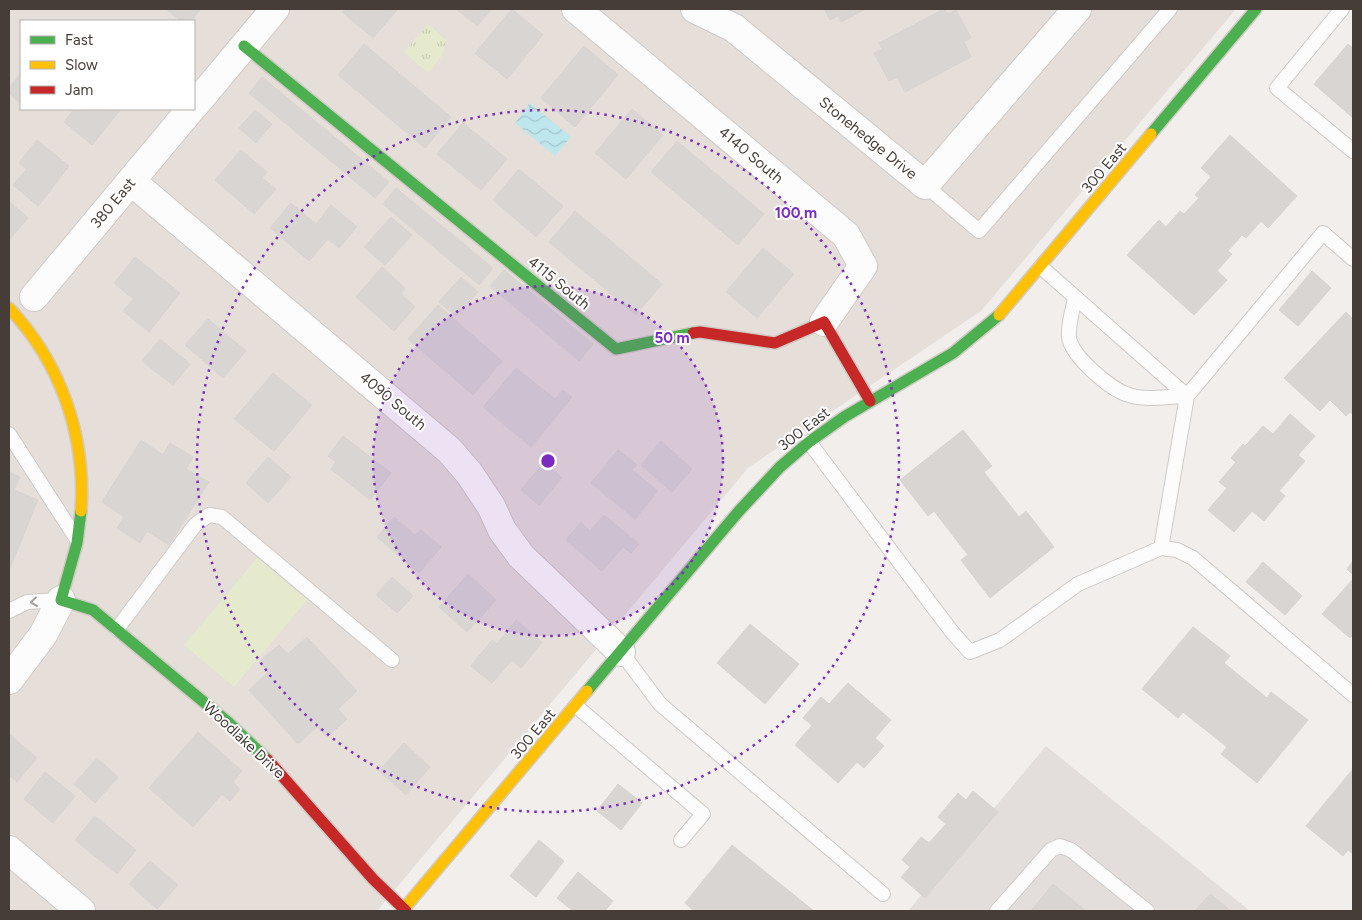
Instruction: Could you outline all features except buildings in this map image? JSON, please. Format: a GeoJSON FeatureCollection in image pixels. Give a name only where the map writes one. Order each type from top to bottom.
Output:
{"type":"FeatureCollection","features":[{"type":"Feature","properties":{"kind":"street","name":"380 East"},"geometry":{"type":"LineString","coordinates":[[195,105],[275,9]]}},
{"type":"Feature","properties":{"kind":"street","name":"4140 South"},"geometry":{"type":"LineString","coordinates":[[576,9],[846,235],[864,266],[824,322]]}},
{"type":"Feature","properties":{"kind":"street","name":"Stonehedge Drive"},"geometry":{"type":"LineString","coordinates":[[695,9],[734,28],[925,185],[1077,9]]}},
{"type":"Feature","properties":{"kind":"street","name":"300 East"},"geometry":{"type":"LineString","coordinates":[[404,911],[739,511],[780,467],[809,442],[870,401],[953,353],[983,330],[1003,311],[1256,9]]}},
{"type":"Feature","properties":{"kind":"street","name":"4115 South"},"geometry":{"type":"LineString","coordinates":[[244,46],[616,350],[700,332],[775,343],[824,322]]}},
{"type":"Feature","properties":{"kind":"street","name":"380 East"},"geometry":{"type":"LineString","coordinates":[[34,297],[190,110]]}},
{"type":"Feature","properties":{"kind":"street","name":"4090 South"},"geometry":{"type":"LineString","coordinates":[[131,181],[449,450],[469,473],[490,506],[502,530],[521,556],[621,652]]}},
{"type":"Feature","properties":{"kind":"street"},"geometry":{"type":"LineString","coordinates":[[9,308],[45,352],[71,409],[83,463],[83,503],[71,569],[61,600],[43,635],[9,680]]}},
{"type":"Feature","properties":{"kind":"street"},"geometry":{"type":"LineString","coordinates":[[824,322],[870,401]]}},
{"type":"Feature","properties":{"kind":"street","name":"Woodlake Drive"},"geometry":{"type":"LineString","coordinates":[[61,600],[93,610],[229,723],[273,765],[373,879],[404,911]]}},
{"type":"Feature","properties":{"kind":"street"},"geometry":{"type":"LineString","coordinates":[[9,850],[81,911]]}},
{"type":"Feature","properties":{"kind":"lane"},"geometry":{"type":"LineString","coordinates":[[925,185],[979,231],[1170,9]]}},
{"type":"Feature","properties":{"kind":"lane"},"geometry":{"type":"LineString","coordinates":[[1342,9],[1278,88],[1353,151]]}},
{"type":"Feature","properties":{"kind":"lane"},"geometry":{"type":"LineString","coordinates":[[1161,548],[1187,396],[1322,233],[1353,259]]}},
{"type":"Feature","properties":{"kind":"lane"},"geometry":{"type":"LineString","coordinates":[[1041,267],[1187,396]]}},
{"type":"Feature","properties":{"kind":"lane"},"geometry":{"type":"LineString","coordinates":[[1075,299],[1069,339],[1073,349],[1086,364],[1128,395],[1144,398],[1187,396]]}},
{"type":"Feature","properties":{"kind":"lane"},"geometry":{"type":"LineString","coordinates":[[9,434],[77,540]]}},
{"type":"Feature","properties":{"kind":"lane"},"geometry":{"type":"LineString","coordinates":[[809,442],[952,632],[970,652],[1000,640],[1078,584],[1161,548],[1177,550],[1193,558],[1353,694]]}},
{"type":"Feature","properties":{"kind":"lane"},"geometry":{"type":"LineString","coordinates":[[117,629],[195,525],[209,515],[222,517],[392,660]]}},
{"type":"Feature","properties":{"kind":"lane"},"geometry":{"type":"LineString","coordinates":[[9,611],[28,602],[61,600]]}},
{"type":"Feature","properties":{"kind":"lane"},"geometry":{"type":"LineString","coordinates":[[621,652],[660,704],[883,894]]}},
{"type":"Feature","properties":{"kind":"lane"},"geometry":{"type":"LineString","coordinates":[[576,706],[704,814],[681,840]]}},
{"type":"Feature","properties":{"kind":"lane"},"geometry":{"type":"LineString","coordinates":[[997,911],[1051,850],[1060,846],[1071,850],[1147,911]]}},
{"type":"Feature","properties":{"kind":"shaded area"},"geometry":{"type":"Polygon","coordinates":[[[9,9],[1236,9],[981,311],[748,468],[377,911],[9,911],[9,9]]]}},
{"type":"Feature","properties":{"kind":"shaded area"},"geometry":{"type":"Polygon","coordinates":[[[1046,746],[1250,911],[908,911],[1046,746]]]}},
{"type":"Feature","properties":{"kind":"green space"},"geometry":{"type":"Polygon","coordinates":[[[428,24],[446,40],[443,54],[428,73],[404,52],[428,24]]]}},
{"type":"Feature","properties":{"kind":"green space"},"geometry":{"type":"Polygon","coordinates":[[[257,558],[307,600],[234,687],[184,645],[257,558]]]}},
{"type":"Feature","properties":{"kind":"water"},"geometry":{"type":"Polygon","coordinates":[[[530,103],[571,137],[555,156],[515,123],[530,103]]]}},
{"type":"Feature","properties":{"kind":"traffic: fast"},"geometry":{"type":"LineString","coordinates":[[1151,134],[1256,9]]}},
{"type":"Feature","properties":{"kind":"traffic: fast"},"geometry":{"type":"LineString","coordinates":[[244,46],[616,349],[693,333]]}},
{"type":"Feature","properties":{"kind":"traffic: fast"},"geometry":{"type":"LineString","coordinates":[[587,691],[739,511],[780,467],[809,442],[844,417],[953,353],[999,315]]}},
{"type":"Feature","properties":{"kind":"traffic: fast"},"geometry":{"type":"LineString","coordinates":[[81,511],[77,543],[61,600],[93,610],[229,723],[268,760]]}},
{"type":"Feature","properties":{"kind":"traffic: slow"},"geometry":{"type":"LineString","coordinates":[[999,315],[1151,134]]}},
{"type":"Feature","properties":{"kind":"traffic: slow"},"geometry":{"type":"LineString","coordinates":[[9,308],[43,352],[66,402],[74,428],[79,455],[81,511]]}},
{"type":"Feature","properties":{"kind":"traffic: slow"},"geometry":{"type":"LineString","coordinates":[[402,911],[587,691]]}},
{"type":"Feature","properties":{"kind":"traffic: jam"},"geometry":{"type":"LineString","coordinates":[[693,333],[700,332],[775,343],[824,322],[870,401]]}},
{"type":"Feature","properties":{"kind":"traffic: jam"},"geometry":{"type":"LineString","coordinates":[[268,760],[373,879],[406,911]]}}]}
